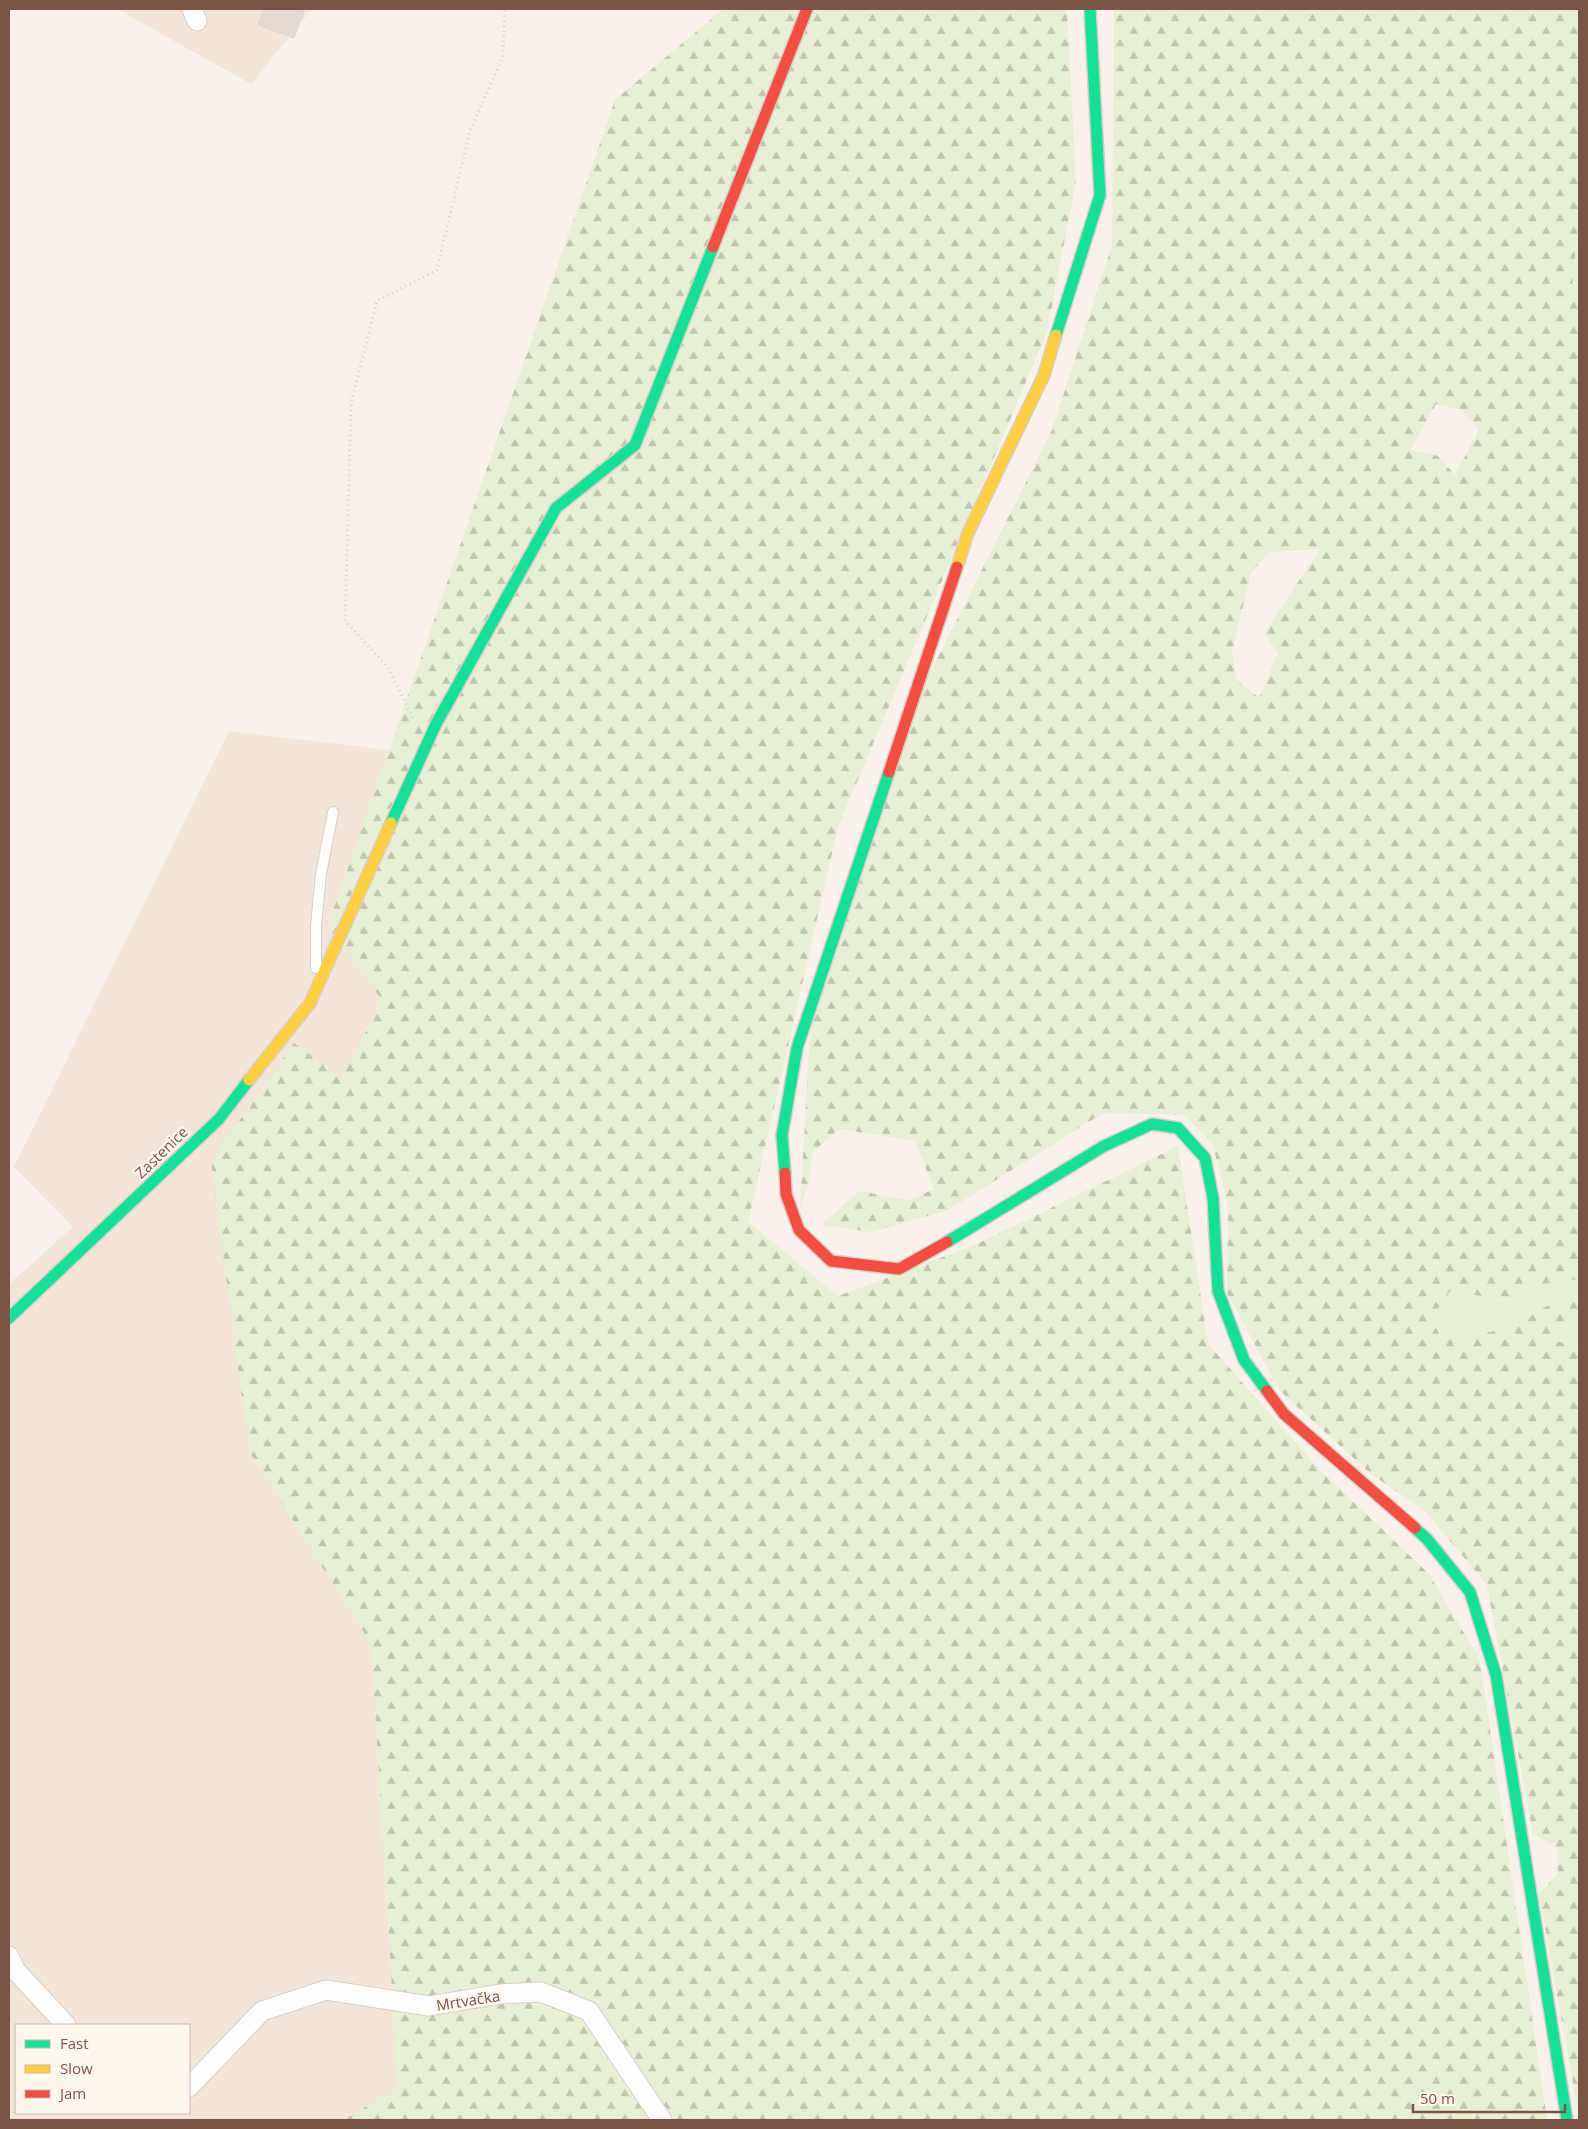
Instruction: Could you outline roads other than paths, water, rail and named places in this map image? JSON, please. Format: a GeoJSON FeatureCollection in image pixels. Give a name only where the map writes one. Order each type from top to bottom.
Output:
{"type":"FeatureCollection","features":[{"type":"Feature","properties":{"kind":"main road","name":"Zastenice"},"geometry":{"type":"LineString","coordinates":[[9,1318],[218,1119],[310,1003],[436,724],[556,508],[635,445],[807,9]]}},
{"type":"Feature","properties":{"kind":"main road"},"geometry":{"type":"LineString","coordinates":[[1090,9],[1100,195],[1044,375],[968,533],[797,1048],[782,1135],[786,1194],[799,1230],[831,1261],[899,1269],[976,1226],[1104,1146],[1152,1124],[1178,1128],[1205,1158],[1213,1198],[1218,1290],[1244,1360],[1284,1414],[1428,1539],[1470,1592],[1496,1675],[1567,2120]]}},
{"type":"Feature","properties":{"kind":"street"},"geometry":{"type":"LineString","coordinates":[[9,1956],[16,1971],[65,2024]]}},
{"type":"Feature","properties":{"kind":"street","name":"Mrtvačka"},"geometry":{"type":"LineString","coordinates":[[190,2087],[262,2011],[326,1990],[430,2006],[500,1994],[541,1992],[589,2011],[662,2120]]}},
{"type":"Feature","properties":{"kind":"lane"},"geometry":{"type":"LineString","coordinates":[[316,991],[316,926],[321,874],[333,812]]}}]}
